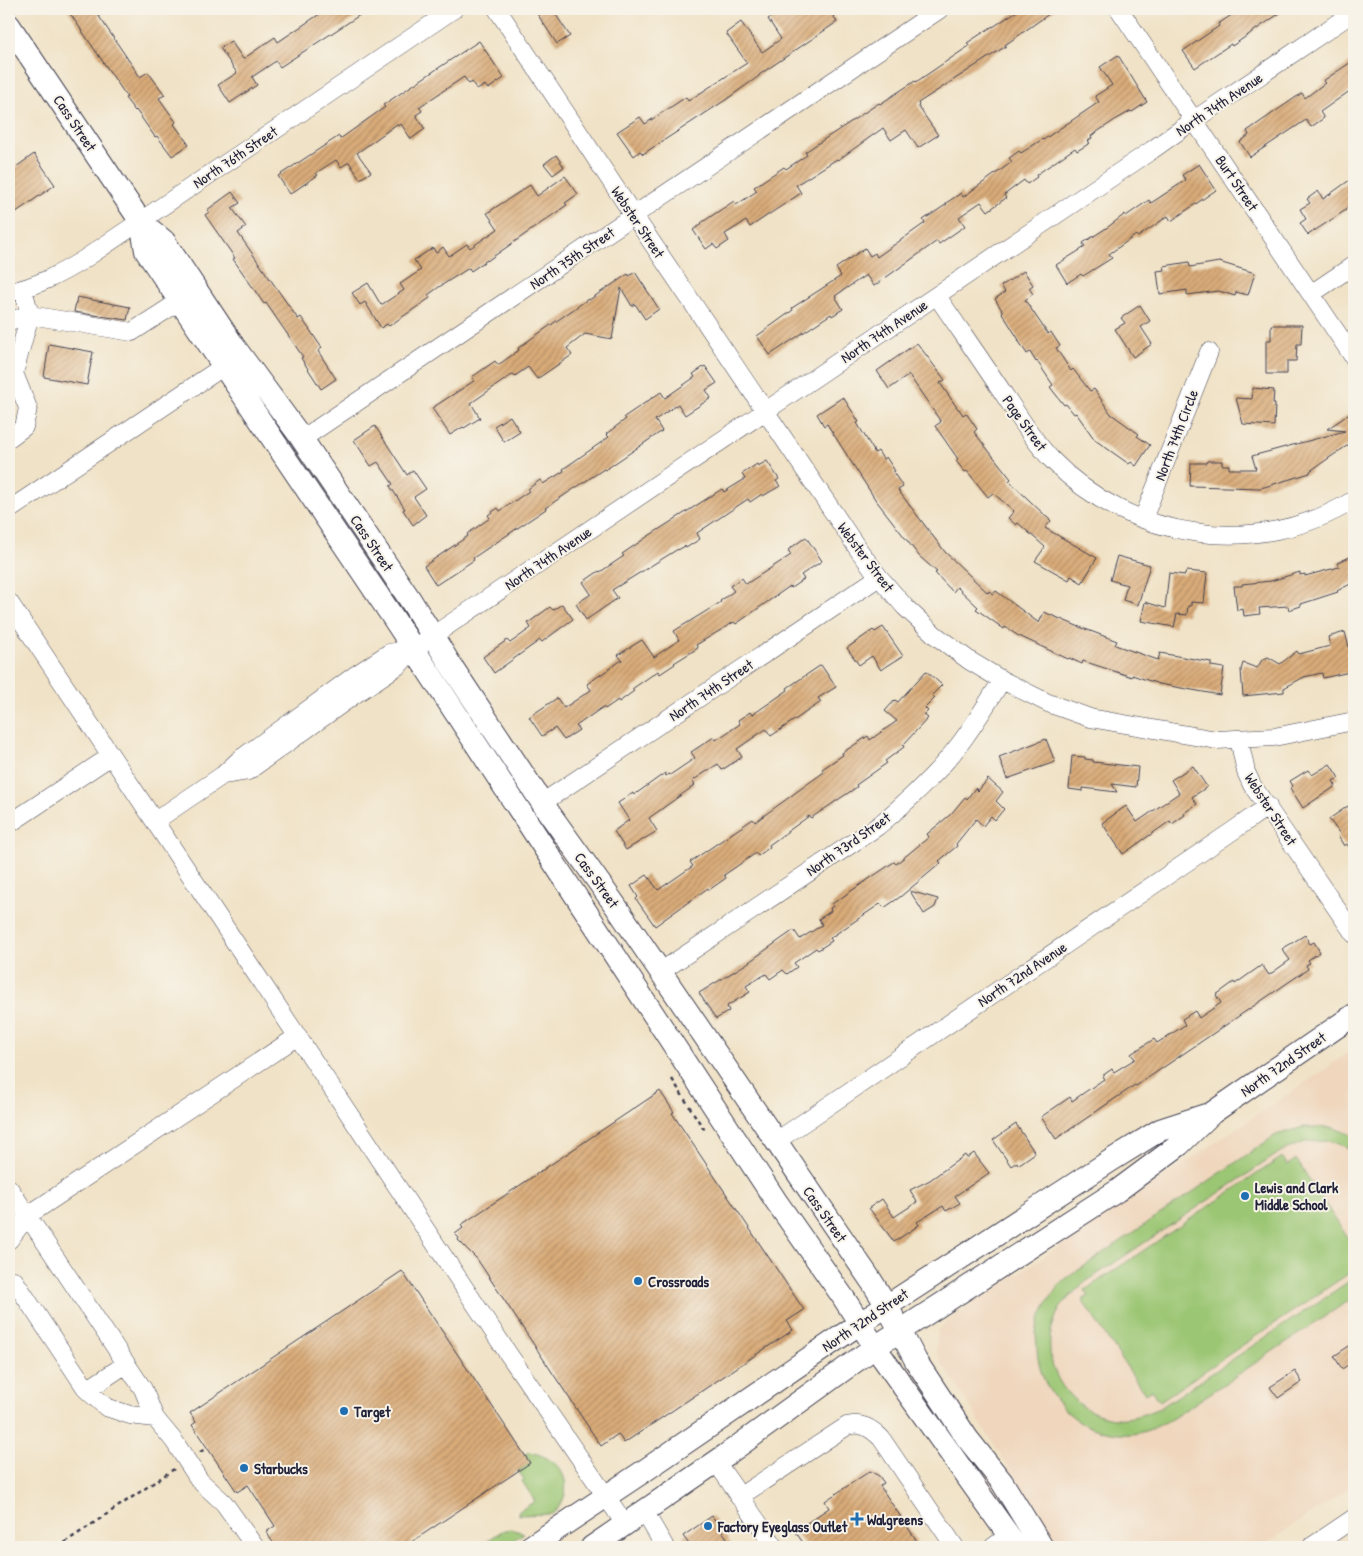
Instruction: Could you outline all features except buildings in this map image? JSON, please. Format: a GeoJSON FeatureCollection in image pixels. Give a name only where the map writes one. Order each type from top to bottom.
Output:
{"type":"FeatureCollection","features":[{"type":"Feature","properties":{"kind":"main road","name":"Cass Street"},"geometry":{"type":"LineString","coordinates":[[9,25],[141,222],[164,241],[233,345],[302,439],[411,601],[542,803],[615,905],[887,1306],[916,1361],[967,1438],[1002,1482],[1042,1547]]}},
{"type":"Feature","properties":{"kind":"main road","name":"Cass Street"},"geometry":{"type":"LineString","coordinates":[[141,222],[146,251],[413,649],[776,1201],[843,1297],[859,1324],[1006,1544]]}},
{"type":"Feature","properties":{"kind":"main road","name":"North 72nd Street"},"geometry":{"type":"LineString","coordinates":[[592,1547],[716,1462],[875,1347],[1117,1191],[1179,1145],[1212,1113],[1354,1015]]}},
{"type":"Feature","properties":{"kind":"main road","name":"North 72nd Street"},"geometry":{"type":"LineString","coordinates":[[530,1547],[859,1324],[1160,1130],[1212,1113]]}},
{"type":"Feature","properties":{"kind":"street","name":"North 76th Street"},"geometry":{"type":"LineString","coordinates":[[16,290],[48,279],[70,268],[141,222],[454,9]]}},
{"type":"Feature","properties":{"kind":"street","name":"Webster Street"},"geometry":{"type":"LineString","coordinates":[[497,9],[858,549],[905,607],[935,635],[970,661],[1002,680],[1048,703],[1090,718],[1217,740],[1239,739],[1246,772],[1252,785],[1354,934]]}},
{"type":"Feature","properties":{"kind":"street","name":"North 75th Street"},"geometry":{"type":"LineString","coordinates":[[302,439],[940,9]]}},
{"type":"Feature","properties":{"kind":"street","name":"Burt Street"},"geometry":{"type":"LineString","coordinates":[[1119,9],[1354,358]]}},
{"type":"Feature","properties":{"kind":"street","name":"North 74th Avenue"},"geometry":{"type":"LineString","coordinates":[[413,649],[1354,12]]}},
{"type":"Feature","properties":{"kind":"street"},"geometry":{"type":"LineString","coordinates":[[1311,294],[1354,265]]}},
{"type":"Feature","properties":{"kind":"street"},"geometry":{"type":"LineString","coordinates":[[9,438],[24,427],[28,408],[14,373],[30,315],[16,290]]}},
{"type":"Feature","properties":{"kind":"street","name":"Page Street"},"geometry":{"type":"LineString","coordinates":[[937,296],[1032,436],[1051,459],[1070,478],[1092,494],[1143,519]]}},
{"type":"Feature","properties":{"kind":"street"},"geometry":{"type":"LineString","coordinates":[[9,321],[30,315],[132,332],[180,301]]}},
{"type":"Feature","properties":{"kind":"street","name":"North 74th Circle"},"geometry":{"type":"LineString","coordinates":[[1143,519],[1209,352]]}},
{"type":"Feature","properties":{"kind":"street"},"geometry":{"type":"LineString","coordinates":[[9,510],[224,366]]}},
{"type":"Feature","properties":{"kind":"street"},"geometry":{"type":"LineString","coordinates":[[1143,519],[1168,528],[1208,534],[1241,536],[1300,525],[1329,514],[1354,500]]}},
{"type":"Feature","properties":{"kind":"street","name":"North 74th Street"},"geometry":{"type":"LineString","coordinates":[[542,803],[879,577]]}},
{"type":"Feature","properties":{"kind":"street"},"geometry":{"type":"LineString","coordinates":[[9,602],[496,1335],[625,1524]]}},
{"type":"Feature","properties":{"kind":"street"},"geometry":{"type":"LineString","coordinates":[[155,821],[223,775],[239,760],[354,676],[389,653],[413,649]]}},
{"type":"Feature","properties":{"kind":"street","name":"North 73rd Street"},"geometry":{"type":"LineString","coordinates":[[660,972],[870,832],[898,809],[924,786],[959,745],[1002,680]]}},
{"type":"Feature","properties":{"kind":"street"},"geometry":{"type":"LineString","coordinates":[[1239,739],[1298,733],[1354,721]]}},
{"type":"Feature","properties":{"kind":"street"},"geometry":{"type":"LineString","coordinates":[[9,824],[111,756]]}},
{"type":"Feature","properties":{"kind":"street","name":"North 72nd Avenue"},"geometry":{"type":"LineString","coordinates":[[775,1142],[1268,806]]}},
{"type":"Feature","properties":{"kind":"street"},"geometry":{"type":"LineString","coordinates":[[9,1240],[27,1216],[298,1036]]}},
{"type":"Feature","properties":{"kind":"street"},"geometry":{"type":"LineString","coordinates":[[9,1188],[143,1389],[155,1418],[200,1480],[224,1503],[255,1547]]}},
{"type":"Feature","properties":{"kind":"street"},"geometry":{"type":"LineString","coordinates":[[9,1217],[27,1216]]}},
{"type":"Feature","properties":{"kind":"street"},"geometry":{"type":"LineString","coordinates":[[14,1280],[87,1390],[106,1407],[130,1415],[155,1418]]}},
{"type":"Feature","properties":{"kind":"street"},"geometry":{"type":"LineString","coordinates":[[87,1390],[126,1364]]}},
{"type":"Feature","properties":{"kind":"street"},"geometry":{"type":"LineString","coordinates":[[740,1497],[847,1426],[854,1424],[863,1425],[874,1431],[881,1438],[950,1545]]}},
{"type":"Feature","properties":{"kind":"street"},"geometry":{"type":"LineString","coordinates":[[716,1462],[775,1547]]}},
{"type":"Feature","properties":{"kind":"street"},"geometry":{"type":"LineString","coordinates":[[644,1511],[665,1547]]}},
{"type":"Feature","properties":{"kind":"street"},"geometry":{"type":"LineString","coordinates":[[1311,1547],[1354,1518]]}},
{"type":"Feature","properties":{"kind":"path"},"geometry":{"type":"LineString","coordinates":[[58,1547],[207,1448]]}},
{"type":"Feature","properties":{"kind":"shaded area","name":"Lewis and Clark Middle School"},"geometry":{"type":"Polygon","coordinates":[[[1354,1048],[1354,1485],[1261,1547],[1060,1547],[939,1358],[936,1351],[937,1331],[947,1321],[1323,1071],[1354,1048]]]}},
{"type":"Feature","properties":{"kind":"green space"},"geometry":{"type":"Polygon","coordinates":[[[1304,1127],[1334,1128],[1354,1136],[1354,1150],[1330,1141],[1305,1142],[1282,1151],[1084,1283],[1063,1304],[1055,1319],[1050,1336],[1050,1352],[1054,1368],[1061,1383],[1083,1407],[1098,1414],[1115,1418],[1133,1417],[1160,1408],[1354,1278],[1354,1297],[1173,1418],[1154,1428],[1134,1434],[1119,1434],[1087,1426],[1074,1417],[1062,1407],[1044,1380],[1039,1365],[1037,1349],[1036,1333],[1042,1313],[1061,1282],[1276,1135],[1304,1127]]]}},
{"type":"Feature","properties":{"kind":"green space"},"geometry":{"type":"Polygon","coordinates":[[[1282,1157],[1288,1165],[1296,1159],[1354,1248],[1354,1256],[1351,1258],[1354,1263],[1354,1270],[1160,1401],[1152,1390],[1145,1394],[1082,1300],[1089,1296],[1085,1290],[1282,1157]]]}},
{"type":"Feature","properties":{"kind":"green space"},"geometry":{"type":"Polygon","coordinates":[[[531,1452],[551,1460],[563,1474],[566,1488],[565,1496],[558,1509],[552,1514],[518,1515],[518,1512],[535,1501],[518,1471],[530,1463],[524,1454],[531,1452]]]}},
{"type":"Feature","properties":{"kind":"green space"},"geometry":{"type":"Polygon","coordinates":[[[510,1529],[524,1533],[504,1547],[478,1547],[502,1531],[510,1529]]]}},
{"type":"Feature","properties":{"kind":"place","name":"Lewis and Clark Middle School"},"geometry":{"type":"Point","coordinates":[1245,1196]}},
{"type":"Feature","properties":{"kind":"place","name":"Crossroads"},"geometry":{"type":"Point","coordinates":[638,1281]}},
{"type":"Feature","properties":{"kind":"place","name":"Target"},"geometry":{"type":"Point","coordinates":[344,1411]}},
{"type":"Feature","properties":{"kind":"place","name":"Starbucks"},"geometry":{"type":"Point","coordinates":[244,1468]}},
{"type":"Feature","properties":{"kind":"place","name":"Walgreens"},"geometry":{"type":"Point","coordinates":[857,1519]}},
{"type":"Feature","properties":{"kind":"place","name":"Factory Eyeglass Outlet"},"geometry":{"type":"Point","coordinates":[708,1526]}}]}
